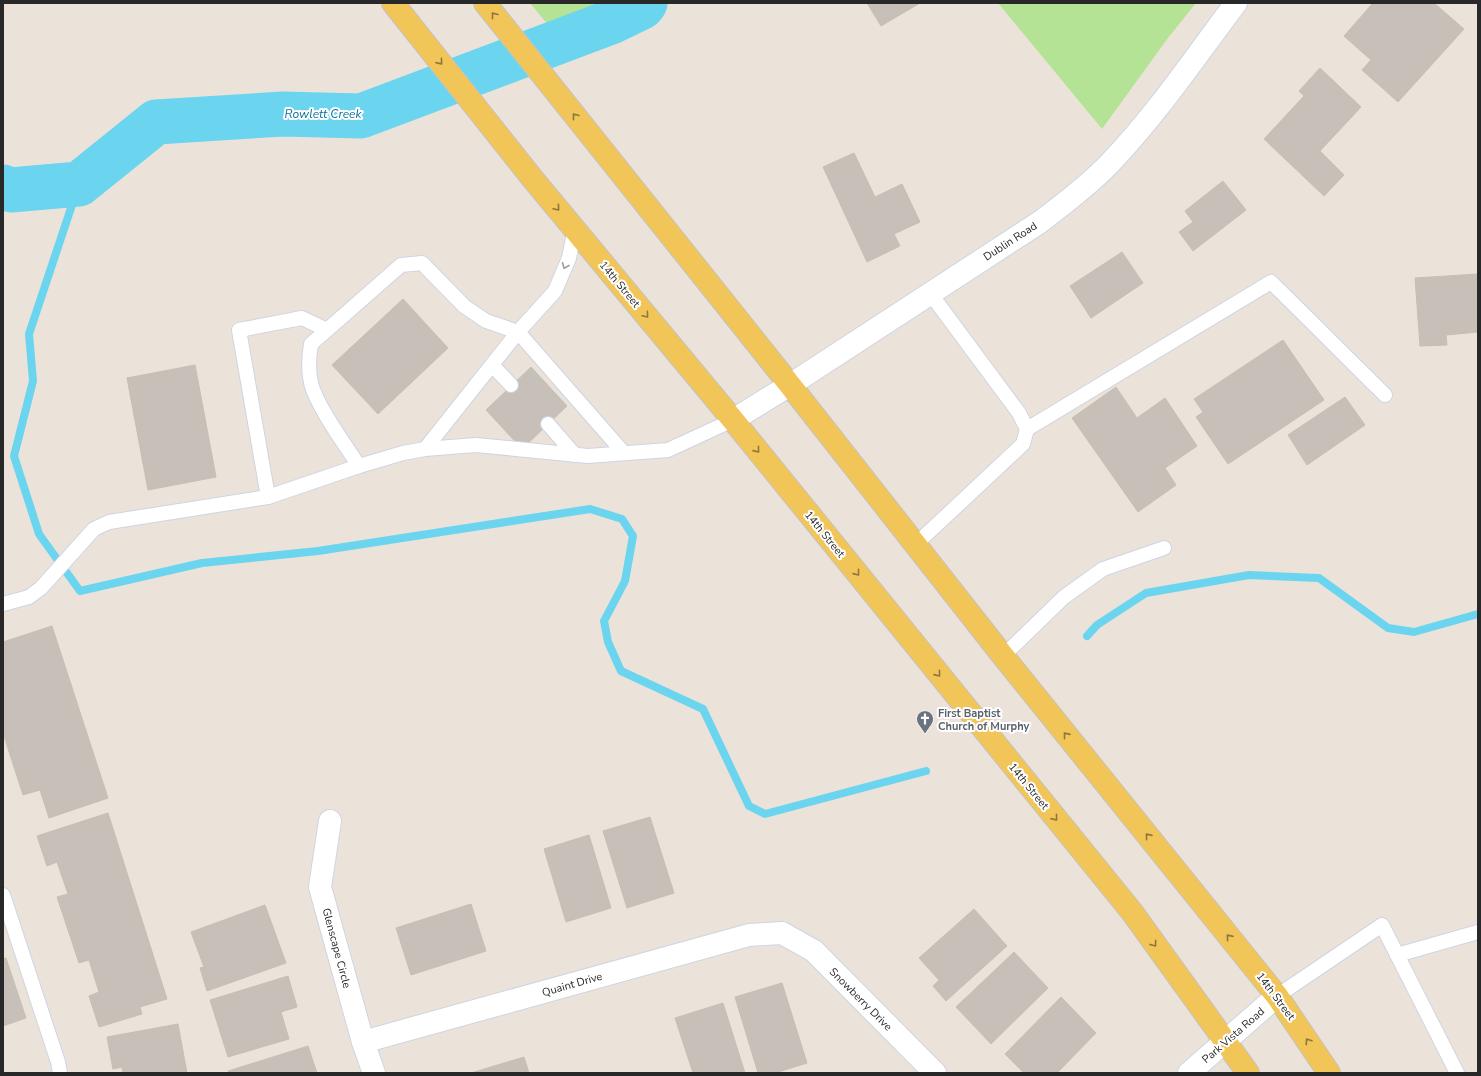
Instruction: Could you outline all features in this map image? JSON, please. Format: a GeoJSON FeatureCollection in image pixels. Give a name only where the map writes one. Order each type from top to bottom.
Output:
{"type":"FeatureCollection","features":[{"type":"Feature","properties":{"kind":"main road","name":"14th Street"},"geometry":{"type":"LineString","coordinates":[[393,3],[532,178],[733,420],[1132,912],[1248,1073]]}},
{"type":"Feature","properties":{"kind":"main road","name":"14th Street"},"geometry":{"type":"LineString","coordinates":[[485,3],[790,385],[1003,656],[1277,996],[1329,1073]]}},
{"type":"Feature","properties":{"kind":"street","name":"Dublin Road"},"geometry":{"type":"LineString","coordinates":[[733,420],[790,385],[1040,222],[1063,205],[1110,163],[1157,107],[1236,3]]}},
{"type":"Feature","properties":{"kind":"street","name":"Glenscape Circle"},"geometry":{"type":"LineString","coordinates":[[330,821],[320,886],[363,1042],[374,1073]]}},
{"type":"Feature","properties":{"kind":"street","name":"Quaint Drive"},"geometry":{"type":"LineString","coordinates":[[363,1042],[749,935],[782,932]]}},
{"type":"Feature","properties":{"kind":"street","name":"Snowberry Drive"},"geometry":{"type":"LineString","coordinates":[[782,932],[814,951],[935,1073]]}},
{"type":"Feature","properties":{"kind":"street","name":"Park Vista Road"},"geometry":{"type":"LineString","coordinates":[[1189,1073],[1277,996]]}},
{"type":"Feature","properties":{"kind":"lane"},"geometry":{"type":"LineString","coordinates":[[425,449],[518,332],[555,292],[568,258],[574,229]]}},
{"type":"Feature","properties":{"kind":"lane"},"geometry":{"type":"LineString","coordinates":[[359,466],[322,408],[311,384],[309,357],[311,344],[401,265],[422,263],[464,306],[486,321],[518,332],[623,452]]}},
{"type":"Feature","properties":{"kind":"lane"},"geometry":{"type":"LineString","coordinates":[[1027,428],[1270,282],[1385,395]]}},
{"type":"Feature","properties":{"kind":"lane"},"geometry":{"type":"LineString","coordinates":[[915,545],[1023,444],[1027,428],[1019,413],[930,293]]}},
{"type":"Feature","properties":{"kind":"lane"},"geometry":{"type":"LineString","coordinates":[[268,496],[239,330],[302,318],[327,330]]}},
{"type":"Feature","properties":{"kind":"lane"},"geometry":{"type":"LineString","coordinates":[[492,365],[511,385]]}},
{"type":"Feature","properties":{"kind":"lane"},"geometry":{"type":"LineString","coordinates":[[3,604],[29,597],[41,588],[94,529],[109,522],[268,496],[359,466],[403,453],[425,449],[476,445],[588,456],[623,452],[668,450],[733,420]]}},
{"type":"Feature","properties":{"kind":"lane"},"geometry":{"type":"LineString","coordinates":[[548,424],[575,455]]}},
{"type":"Feature","properties":{"kind":"lane"},"geometry":{"type":"LineString","coordinates":[[1003,656],[1064,597],[1103,569],[1164,548]]}},
{"type":"Feature","properties":{"kind":"lane"},"geometry":{"type":"LineString","coordinates":[[4,898],[58,1062],[60,1073]]}},
{"type":"Feature","properties":{"kind":"lane"},"geometry":{"type":"LineString","coordinates":[[1277,996],[1382,925],[1457,1073]]}},
{"type":"Feature","properties":{"kind":"lane"},"geometry":{"type":"LineString","coordinates":[[1397,955],[1478,932]]}},
{"type":"Feature","properties":{"kind":"green space"},"geometry":{"type":"Polygon","coordinates":[[[530,3],[612,3],[554,32],[530,3]]]}},
{"type":"Feature","properties":{"kind":"green space"},"geometry":{"type":"Polygon","coordinates":[[[998,3],[1196,3],[1168,38],[1102,129],[998,3]]]}},
{"type":"Feature","properties":{"kind":"building"},"geometry":{"type":"Polygon","coordinates":[[[867,3],[920,3],[881,26],[867,3]]]}},
{"type":"Feature","properties":{"kind":"building"},"geometry":{"type":"Polygon","coordinates":[[[1373,3],[1434,3],[1464,29],[1398,102],[1362,70],[1371,60],[1344,36],[1373,3]]]}},
{"type":"Feature","properties":{"kind":"building"},"geometry":{"type":"Polygon","coordinates":[[[1320,68],[1361,107],[1320,151],[1344,175],[1324,196],[1264,139],[1304,96],[1299,91],[1320,68]]]}},
{"type":"Feature","properties":{"kind":"building"},"geometry":{"type":"Polygon","coordinates":[[[854,153],[875,197],[902,184],[920,222],[894,234],[900,246],[867,262],[823,167],[854,153]]]}},
{"type":"Feature","properties":{"kind":"building"},"geometry":{"type":"Polygon","coordinates":[[[1223,181],[1246,210],[1193,251],[1179,232],[1193,222],[1185,211],[1223,181]]]}},
{"type":"Feature","properties":{"kind":"building"},"geometry":{"type":"Polygon","coordinates":[[[1122,252],[1143,283],[1091,318],[1070,286],[1122,252]]]}},
{"type":"Feature","properties":{"kind":"building"},"geometry":{"type":"Polygon","coordinates":[[[1478,274],[1478,332],[1446,335],[1447,345],[1420,346],[1415,278],[1478,274]]]}},
{"type":"Feature","properties":{"kind":"building"},"geometry":{"type":"Polygon","coordinates":[[[403,299],[448,348],[378,414],[332,365],[403,299]]]}},
{"type":"Feature","properties":{"kind":"building"},"geometry":{"type":"Polygon","coordinates":[[[1283,340],[1324,400],[1228,464],[1196,417],[1203,412],[1194,399],[1283,340]]]}},
{"type":"Feature","properties":{"kind":"building"},"geometry":{"type":"Polygon","coordinates":[[[195,365],[216,477],[148,490],[127,378],[195,365]]]}},
{"type":"Feature","properties":{"kind":"building"},"geometry":{"type":"Polygon","coordinates":[[[531,367],[567,406],[522,449],[486,410],[531,367]]]}},
{"type":"Feature","properties":{"kind":"building"},"geometry":{"type":"Polygon","coordinates":[[[1116,387],[1137,418],[1165,398],[1197,446],[1165,468],[1176,485],[1138,512],[1072,418],[1116,387]]]}},
{"type":"Feature","properties":{"kind":"building"},"geometry":{"type":"Polygon","coordinates":[[[1345,397],[1365,425],[1307,465],[1288,435],[1345,397]]]}},
{"type":"Feature","properties":{"kind":"building"},"geometry":{"type":"Polygon","coordinates":[[[52,626],[108,798],[49,818],[40,790],[23,795],[3,733],[3,642],[52,626]]]}},
{"type":"Feature","properties":{"kind":"building"},"geometry":{"type":"Polygon","coordinates":[[[108,813],[167,999],[140,1007],[142,1014],[99,1027],[89,996],[99,992],[89,960],[79,963],[57,897],[68,894],[57,862],[47,866],[37,836],[108,813]]]}},
{"type":"Feature","properties":{"kind":"building"},"geometry":{"type":"Polygon","coordinates":[[[650,817],[674,893],[627,908],[603,831],[650,817]]]}},
{"type":"Feature","properties":{"kind":"building"},"geometry":{"type":"Polygon","coordinates":[[[589,835],[611,908],[566,922],[544,849],[589,835]]]}},
{"type":"Feature","properties":{"kind":"building"},"geometry":{"type":"Polygon","coordinates":[[[471,904],[486,951],[411,975],[396,928],[471,904]]]}},
{"type":"Feature","properties":{"kind":"building"},"geometry":{"type":"Polygon","coordinates":[[[265,905],[286,963],[207,991],[200,968],[204,967],[191,932],[265,905]]]}},
{"type":"Feature","properties":{"kind":"building"},"geometry":{"type":"Polygon","coordinates":[[[974,909],[1007,946],[946,1001],[933,986],[939,980],[919,958],[974,909]]]}},
{"type":"Feature","properties":{"kind":"building"},"geometry":{"type":"Polygon","coordinates":[[[1014,952],[1048,988],[991,1044],[956,1007],[1014,952]]]}},
{"type":"Feature","properties":{"kind":"building"},"geometry":{"type":"Polygon","coordinates":[[[6,958],[26,1018],[3,1026],[3,959],[6,958]]]}},
{"type":"Feature","properties":{"kind":"building"},"geometry":{"type":"Polygon","coordinates":[[[288,976],[297,1007],[281,1012],[289,1039],[228,1057],[210,1000],[288,976]]]}},
{"type":"Feature","properties":{"kind":"building"},"geometry":{"type":"Polygon","coordinates":[[[782,983],[807,1063],[775,1073],[758,1073],[735,997],[782,983]]]}},
{"type":"Feature","properties":{"kind":"building"},"geometry":{"type":"Polygon","coordinates":[[[1061,997],[1096,1033],[1057,1073],[1024,1073],[1005,1054],[1061,997]]]}},
{"type":"Feature","properties":{"kind":"building"},"geometry":{"type":"Polygon","coordinates":[[[723,1003],[745,1073],[693,1073],[675,1018],[723,1003]]]}},
{"type":"Feature","properties":{"kind":"building"},"geometry":{"type":"Polygon","coordinates":[[[178,1024],[187,1073],[123,1073],[122,1067],[113,1069],[107,1037],[178,1024]]]}},
{"type":"Feature","properties":{"kind":"building"},"geometry":{"type":"Polygon","coordinates":[[[308,1046],[317,1073],[229,1073],[228,1071],[308,1046]]]}},
{"type":"Feature","properties":{"kind":"building"},"geometry":{"type":"Polygon","coordinates":[[[524,1057],[529,1073],[471,1073],[524,1057]]]}},
{"type":"Feature","properties":{"kind":"waterway","name":"Rowlett Creek"},"geometry":{"type":"LineString","coordinates":[[3,187],[11,190],[79,184],[156,122],[283,114],[361,116],[611,22],[642,7],[645,3]]}},
{"type":"Feature","properties":{"kind":"waterway"},"geometry":{"type":"LineString","coordinates":[[79,184],[29,334],[33,381],[14,456],[39,534],[80,591],[202,563],[318,551],[590,509],[622,519],[633,536],[625,581],[604,621],[608,642],[621,671],[703,709],[749,806],[765,814],[926,771]]}},
{"type":"Feature","properties":{"kind":"waterway"},"geometry":{"type":"LineString","coordinates":[[1087,636],[1097,625],[1146,593],[1249,575],[1319,578],[1388,628],[1414,632],[1478,614]]}},
{"type":"Feature","properties":{"kind":"place","name":"First Baptist Church of Murphy"},"geometry":{"type":"Point","coordinates":[925,734]}}]}
